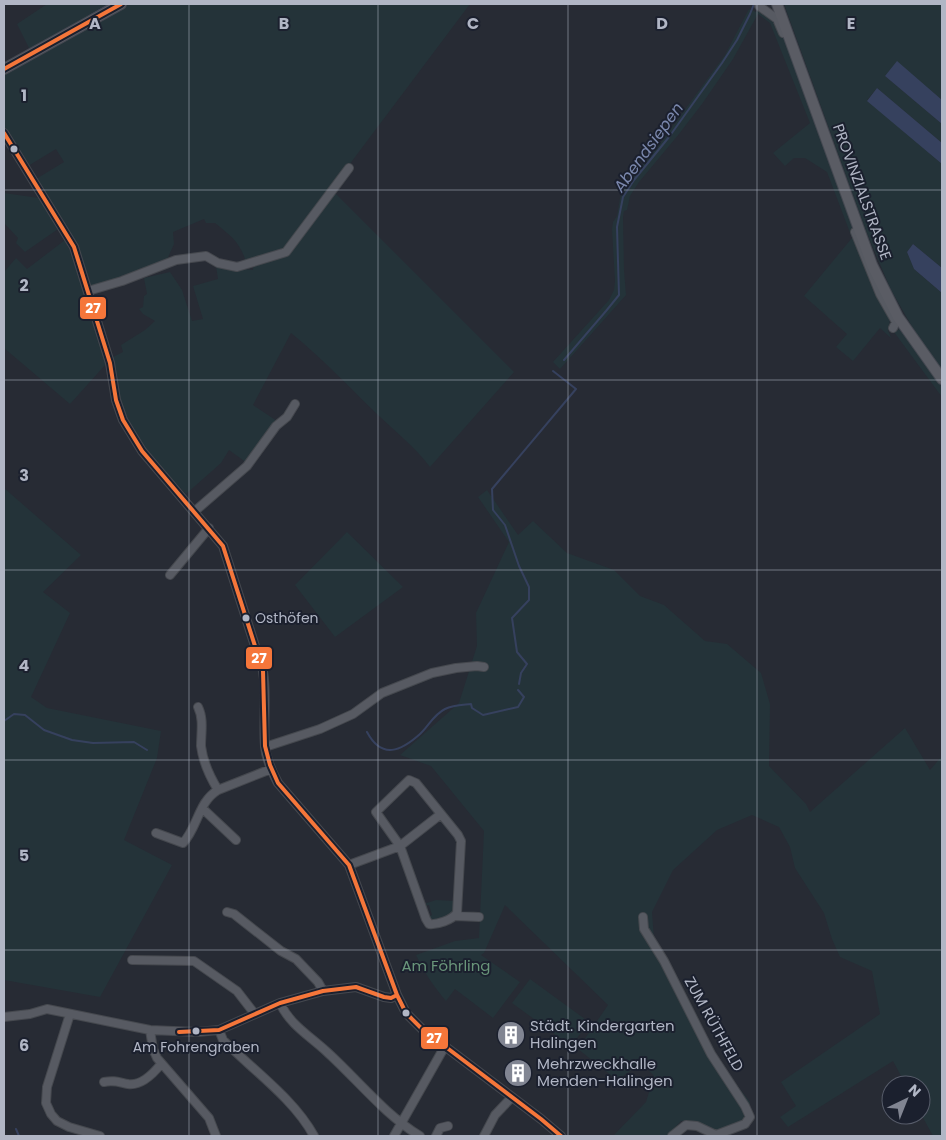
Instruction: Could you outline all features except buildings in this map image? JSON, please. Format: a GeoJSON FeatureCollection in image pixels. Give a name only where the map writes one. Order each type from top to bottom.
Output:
{"type":"FeatureCollection","features":[{"type":"Feature","properties":{"kind":"main road"},"geometry":{"type":"LineString","coordinates":[[4,69],[120,4]]}},
{"type":"Feature","properties":{"kind":"main road","name":"PROVINZIALSTRASSE"},"geometry":{"type":"LineString","coordinates":[[778,4],[872,265],[898,317],[942,379]]}},
{"type":"Feature","properties":{"kind":"street","name":"PROVINZIALSTRASSE"},"geometry":{"type":"LineString","coordinates":[[760,4],[759,6],[763,10],[777,19],[787,42],[860,247],[880,294],[896,322],[893,328]]}},
{"type":"Feature","properties":{"kind":"street"},"geometry":{"type":"LineString","coordinates":[[4,133],[74,247],[110,363],[116,400],[123,420],[142,451],[223,546],[263,671],[266,691],[265,748],[271,769],[278,783],[349,865],[397,995],[406,1013],[445,1046],[561,1136]]}},
{"type":"Feature","properties":{"kind":"street"},"geometry":{"type":"LineString","coordinates":[[88,291],[122,281],[176,260],[206,256],[218,263],[237,267],[283,254],[350,168]]}},
{"type":"Feature","properties":{"kind":"street"},"geometry":{"type":"LineString","coordinates":[[195,511],[247,466],[276,426],[286,417],[295,404]]}},
{"type":"Feature","properties":{"kind":"street"},"geometry":{"type":"LineString","coordinates":[[170,575],[209,528]]}},
{"type":"Feature","properties":{"kind":"street"},"geometry":{"type":"LineString","coordinates":[[265,748],[320,729],[353,714],[382,693],[432,673],[456,668],[484,667]]}},
{"type":"Feature","properties":{"kind":"street"},"geometry":{"type":"LineString","coordinates":[[198,707],[201,714],[203,757],[218,790]]}},
{"type":"Feature","properties":{"kind":"street"},"geometry":{"type":"LineString","coordinates":[[156,833],[183,844],[189,838],[202,808],[212,794],[271,769]]}},
{"type":"Feature","properties":{"kind":"street"},"geometry":{"type":"LineString","coordinates":[[456,916],[460,841],[458,835],[416,783],[411,780],[407,781],[376,812],[400,846],[428,924],[434,924],[456,916],[479,917]]}},
{"type":"Feature","properties":{"kind":"street"},"geometry":{"type":"LineString","coordinates":[[202,808],[236,840]]}},
{"type":"Feature","properties":{"kind":"street"},"geometry":{"type":"LineString","coordinates":[[349,865],[400,846],[441,814]]}},
{"type":"Feature","properties":{"kind":"street"},"geometry":{"type":"LineString","coordinates":[[226,912],[234,914],[281,951],[296,959],[323,990]]}},
{"type":"Feature","properties":{"kind":"street","name":"ZUM RÜTHFELD"},"geometry":{"type":"LineString","coordinates":[[643,917],[644,929],[664,961],[711,1054],[745,1106],[750,1117],[745,1124],[716,1135],[697,1126],[686,1125],[672,1136]]}},
{"type":"Feature","properties":{"kind":"street"},"geometry":{"type":"LineString","coordinates":[[132,960],[194,961],[237,991],[254,1013]]}},
{"type":"Feature","properties":{"kind":"street"},"geometry":{"type":"LineString","coordinates":[[4,1017],[47,1009],[150,1030],[197,1032],[219,1030],[280,1003],[323,990],[356,987],[384,998],[391,998],[397,995]]}},
{"type":"Feature","properties":{"kind":"street"},"geometry":{"type":"LineString","coordinates":[[280,1003],[285,1015],[296,1026],[327,1052],[380,1104],[420,1136]]}},
{"type":"Feature","properties":{"kind":"street"},"geometry":{"type":"LineString","coordinates":[[70,1014],[47,1087],[46,1103],[57,1121],[69,1127],[100,1136]]}},
{"type":"Feature","properties":{"kind":"street"},"geometry":{"type":"LineString","coordinates":[[150,1030],[153,1049],[161,1064],[209,1118],[216,1136]]}},
{"type":"Feature","properties":{"kind":"street"},"geometry":{"type":"LineString","coordinates":[[219,1030],[223,1040],[299,1114],[313,1135]]}},
{"type":"Feature","properties":{"kind":"street"},"geometry":{"type":"LineString","coordinates":[[394,1136],[445,1046]]}},
{"type":"Feature","properties":{"kind":"street"},"geometry":{"type":"LineString","coordinates":[[104,1082],[113,1080],[136,1084],[143,1081],[161,1064]]}},
{"type":"Feature","properties":{"kind":"street"},"geometry":{"type":"LineString","coordinates":[[484,1136],[495,1115],[512,1097]]}},
{"type":"Feature","properties":{"kind":"street"},"geometry":{"type":"LineString","coordinates":[[436,1136],[440,1128],[448,1126]]}},
{"type":"Feature","properties":{"kind":"green space"},"geometry":{"type":"Polygon","coordinates":[[[47,4],[113,4],[30,50],[17,24],[47,4]]]}},
{"type":"Feature","properties":{"kind":"green space"},"geometry":{"type":"Polygon","coordinates":[[[129,4],[470,4],[331,189],[514,372],[430,467],[405,440],[291,333],[253,405],[277,421],[247,463],[229,450],[221,463],[186,494],[137,439],[126,418],[121,403],[113,357],[123,352],[121,345],[145,330],[155,321],[143,314],[139,309],[143,307],[144,296],[147,294],[144,278],[170,272],[182,290],[192,321],[203,319],[193,286],[218,279],[216,266],[253,270],[254,259],[246,262],[238,244],[215,223],[206,223],[204,219],[173,232],[174,244],[166,262],[92,288],[78,249],[36,179],[64,162],[56,149],[28,166],[4,126],[4,74],[129,4]]]}},
{"type":"Feature","properties":{"kind":"green space"},"geometry":{"type":"Polygon","coordinates":[[[784,4],[942,4],[942,100],[897,62],[885,76],[942,124],[942,143],[877,88],[867,100],[942,164],[942,268],[913,244],[907,252],[914,269],[942,293],[942,370],[918,337],[891,290],[866,231],[784,4]]]}},
{"type":"Feature","properties":{"kind":"green space"},"geometry":{"type":"Polygon","coordinates":[[[759,6],[777,19],[891,315],[888,330],[891,338],[880,328],[853,361],[836,347],[847,334],[804,296],[852,238],[827,172],[805,158],[794,158],[785,166],[773,153],[810,123],[770,23],[758,14],[733,59],[702,104],[639,182],[630,196],[627,210],[624,211],[623,217],[626,295],[560,369],[553,362],[609,300],[614,290],[612,229],[624,187],[659,145],[725,55],[749,9],[756,12],[759,6]]]}},
{"type":"Feature","properties":{"kind":"green space"},"geometry":{"type":"Polygon","coordinates":[[[4,193],[39,198],[58,229],[25,252],[16,243],[18,238],[4,223],[4,193]]]}},
{"type":"Feature","properties":{"kind":"green space"},"geometry":{"type":"Polygon","coordinates":[[[65,240],[72,255],[106,364],[70,404],[4,348],[4,272],[16,258],[27,269],[65,240]]]}},
{"type":"Feature","properties":{"kind":"green space"},"geometry":{"type":"Polygon","coordinates":[[[900,329],[942,387],[942,397],[894,332],[900,329]]]}},
{"type":"Feature","properties":{"kind":"green space"},"geometry":{"type":"Polygon","coordinates":[[[4,488],[81,555],[43,592],[70,613],[31,697],[47,708],[161,731],[157,758],[124,840],[172,865],[100,997],[4,980],[4,488]]]}},
{"type":"Feature","properties":{"kind":"green space","name":"Am Föhrling"},"geometry":{"type":"Polygon","coordinates":[[[487,490],[518,535],[533,521],[567,553],[614,570],[640,596],[664,605],[705,641],[727,644],[761,673],[770,704],[769,766],[806,804],[810,812],[905,728],[930,770],[942,756],[942,1136],[933,1136],[927,1125],[931,1125],[931,1075],[901,1075],[893,1061],[788,1127],[780,1117],[796,1106],[781,1082],[880,1014],[872,971],[840,957],[824,913],[795,868],[790,847],[779,827],[752,815],[717,830],[673,870],[652,912],[654,939],[701,1039],[750,1102],[746,1120],[716,1132],[693,1122],[681,1121],[667,1136],[613,1136],[646,1102],[654,1076],[642,1063],[617,1080],[578,1049],[608,1005],[505,905],[484,953],[481,955],[520,982],[493,1018],[455,989],[446,1001],[433,985],[416,955],[455,941],[479,938],[484,831],[431,766],[400,755],[459,703],[477,646],[476,613],[509,542],[478,497],[487,490]]]}},
{"type":"Feature","properties":{"kind":"green space"},"geometry":{"type":"Polygon","coordinates":[[[347,532],[403,587],[335,637],[295,585],[347,532]]]}},
{"type":"Feature","properties":{"kind":"green space"},"geometry":{"type":"Polygon","coordinates":[[[436,900],[455,901],[454,913],[443,919],[431,921],[428,917],[432,915],[429,905],[424,906],[424,904],[436,900]]]}},
{"type":"Feature","properties":{"kind":"green space"},"geometry":{"type":"Polygon","coordinates":[[[530,979],[589,1022],[571,1046],[512,1003],[530,979]]]}},
{"type":"Feature","properties":{"kind":"water"},"geometry":{"type":"Polygon","coordinates":[[[897,61],[942,100],[942,124],[885,76],[897,61]]]}},
{"type":"Feature","properties":{"kind":"water"},"geometry":{"type":"Polygon","coordinates":[[[877,88],[942,143],[942,164],[867,101],[877,88]]]}},
{"type":"Feature","properties":{"kind":"water"},"geometry":{"type":"Polygon","coordinates":[[[913,244],[942,268],[942,293],[914,269],[907,252],[913,244]]]}},
{"type":"Feature","properties":{"kind":"waterway"},"geometry":{"type":"LineString","coordinates":[[91,15],[110,4]]}},
{"type":"Feature","properties":{"kind":"waterway","name":"Abendsiepen"},"geometry":{"type":"LineString","coordinates":[[564,360],[619,295],[617,227],[623,197],[722,63],[737,40],[754,4]]}},
{"type":"Feature","properties":{"kind":"waterway","name":"Abendsiepen"},"geometry":{"type":"LineString","coordinates":[[519,684],[521,673],[527,664],[517,652],[512,618],[529,600],[529,587],[519,566],[505,525],[493,510],[492,489],[576,389],[553,371]]}},
{"type":"Feature","properties":{"kind":"waterway","name":"Abendsiepen"},"geometry":{"type":"LineString","coordinates":[[367,732],[379,747],[392,750],[406,745],[413,740],[437,714],[448,708],[471,704],[472,708],[483,715],[518,707],[524,697],[518,690]]}},
{"type":"Feature","properties":{"kind":"waterway","name":"Abendsiepen"},"geometry":{"type":"LineString","coordinates":[[4,721],[14,714],[25,715],[44,730],[72,740],[93,743],[134,742],[147,750]]}},
{"type":"Feature","properties":{"kind":"waterway"},"geometry":{"type":"LineString","coordinates":[[16,1129],[19,1136]]}},
{"type":"Feature","properties":{"kind":"transit line","name":"27"},"geometry":{"type":"LineString","coordinates":[[4,69],[121,4]]}},
{"type":"Feature","properties":{"kind":"transit line","name":"27"},"geometry":{"type":"LineString","coordinates":[[4,133],[74,247],[110,363],[116,400],[123,420],[142,451],[223,546],[263,671],[265,746],[270,765],[278,783],[349,865],[397,995],[406,1013],[422,1029],[561,1136]]}},
{"type":"Feature","properties":{"kind":"transit line","name":"27"},"geometry":{"type":"LineString","coordinates":[[179,1032],[219,1030],[280,1003],[323,991],[356,987],[384,997],[391,998],[397,995]]}},
{"type":"Feature","properties":{"kind":"place","name":"Osthöfen"},"geometry":{"type":"Point","coordinates":[246,618]}},
{"type":"Feature","properties":{"kind":"place","name":"Am Fohrengraben"},"geometry":{"type":"Point","coordinates":[196,1031]}},
{"type":"Feature","properties":{"kind":"place","name":"Städt. Kindergarten Halingen"},"geometry":{"type":"Point","coordinates":[511,1035]}},
{"type":"Feature","properties":{"kind":"place","name":"Mehrzweckhalle Menden-Halingen"},"geometry":{"type":"Point","coordinates":[518,1073]}}]}
